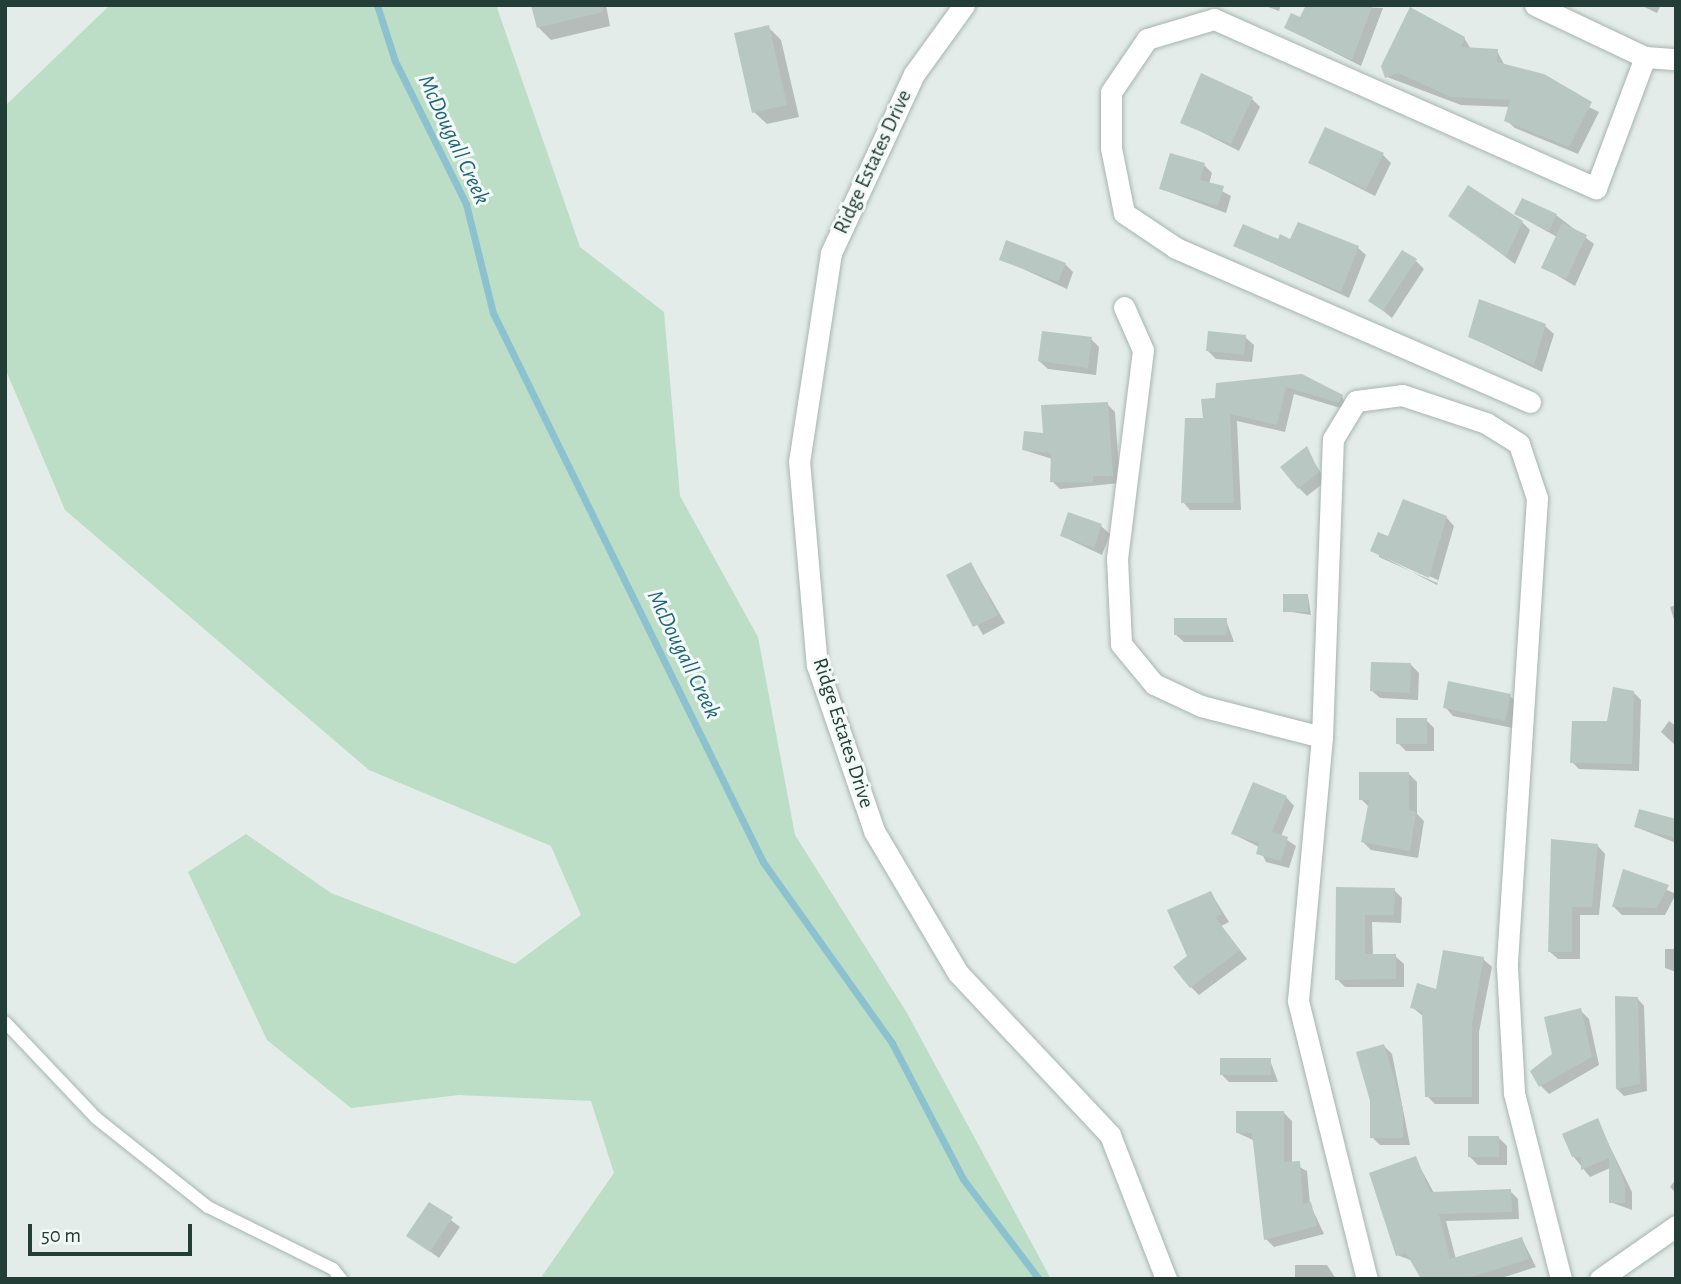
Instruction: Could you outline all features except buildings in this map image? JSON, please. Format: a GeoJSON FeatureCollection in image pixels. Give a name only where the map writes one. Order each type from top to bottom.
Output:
{"type":"FeatureCollection","features":[{"type":"Feature","properties":{"kind":"street","name":"Ridge Estates Drive"},"geometry":{"type":"LineString","coordinates":[[964,5],[914,74],[831,253],[799,461],[817,665],[874,831],[958,973],[1110,1135],[1154,1235],[1166,1279]]}},
{"type":"Feature","properties":{"kind":"street"},"geometry":{"type":"LineString","coordinates":[[1535,5],[1645,57],[1676,59]]}},
{"type":"Feature","properties":{"kind":"street"},"geometry":{"type":"LineString","coordinates":[[1530,402],[1176,248],[1124,213],[1111,148],[1111,92],[1147,39],[1214,19],[1596,188],[1645,57]]}},
{"type":"Feature","properties":{"kind":"street"},"geometry":{"type":"LineString","coordinates":[[1124,307],[1143,350],[1117,558],[1121,644],[1154,684],[1201,706],[1322,737]]}},
{"type":"Feature","properties":{"kind":"street"},"geometry":{"type":"LineString","coordinates":[[1367,1279],[1298,1001],[1322,737],[1333,439],[1356,401],[1402,395],[1486,423],[1519,444],[1537,498],[1507,967],[1514,1093],[1561,1279]]}},
{"type":"Feature","properties":{"kind":"street"},"geometry":{"type":"LineString","coordinates":[[1600,1279],[1676,1226]]}},
{"type":"Feature","properties":{"kind":"lane"},"geometry":{"type":"LineString","coordinates":[[5,1022],[96,1118],[208,1207],[333,1269],[341,1279]]}},
{"type":"Feature","properties":{"kind":"green space"},"geometry":{"type":"Polygon","coordinates":[[[110,5],[496,5],[580,247],[664,312],[680,496],[758,637],[795,835],[907,1013],[1051,1279],[540,1279],[614,1173],[591,1101],[459,1095],[351,1108],[267,1040],[188,872],[246,834],[331,893],[515,964],[581,915],[551,846],[369,770],[65,510],[5,368],[5,106],[110,5]]]}},
{"type":"Feature","properties":{"kind":"waterway","name":"McDougall Creek"},"geometry":{"type":"LineString","coordinates":[[377,5],[395,61],[466,204],[493,313],[763,862],[892,1043],[963,1179],[1039,1279]]}}]}
